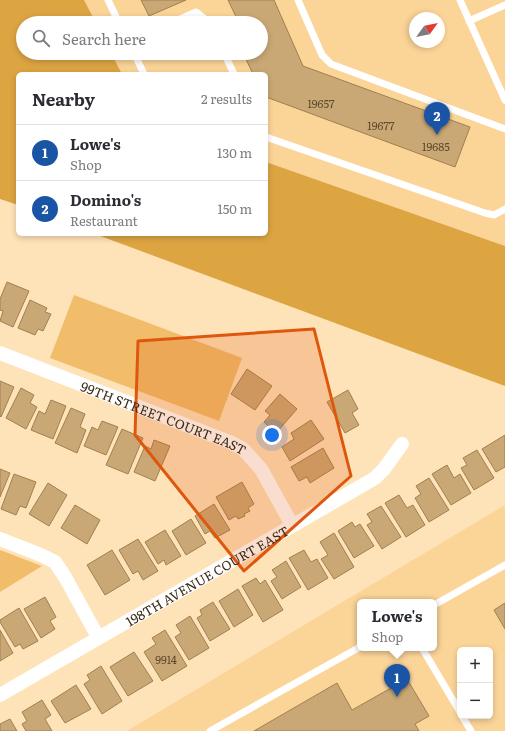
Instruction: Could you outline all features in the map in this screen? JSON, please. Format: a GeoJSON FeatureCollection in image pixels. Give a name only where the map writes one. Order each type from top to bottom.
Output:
{"type":"FeatureCollection","features":[{"type":"Feature","properties":{"kind":"street","name":"99TH STREET COURT EAST"},"geometry":{"type":"LineString","coordinates":[[0,353],[232,443],[243,449],[261,469],[292,525]]}},
{"type":"Feature","properties":{"kind":"street","name":"198TH AVENUE COURT EAST"},"geometry":{"type":"LineString","coordinates":[[0,695],[375,478],[384,469],[402,444]]}},
{"type":"Feature","properties":{"kind":"street"},"geometry":{"type":"LineString","coordinates":[[0,539],[55,562],[65,577],[98,637]]}},
{"type":"Feature","properties":{"kind":"lane"},"geometry":{"type":"LineString","coordinates":[[108,0],[116,16]]}},
{"type":"Feature","properties":{"kind":"lane"},"geometry":{"type":"LineString","coordinates":[[298,0],[322,55],[331,64],[505,129]]}},
{"type":"Feature","properties":{"kind":"lane"},"geometry":{"type":"LineString","coordinates":[[460,0],[505,100]]}},
{"type":"Feature","properties":{"kind":"lane"},"geometry":{"type":"LineString","coordinates":[[469,21],[505,5]]}},
{"type":"Feature","properties":{"kind":"lane"},"geometry":{"type":"LineString","coordinates":[[187,16],[196,12],[201,16]]}},
{"type":"Feature","properties":{"kind":"lane"},"geometry":{"type":"LineString","coordinates":[[137,60],[143,72]]}},
{"type":"Feature","properties":{"kind":"lane"},"geometry":{"type":"LineString","coordinates":[[227,60],[233,72]]}},
{"type":"Feature","properties":{"kind":"lane"},"geometry":{"type":"LineString","coordinates":[[268,138],[485,213],[494,215],[505,209]]}},
{"type":"Feature","properties":{"kind":"lane"},"geometry":{"type":"LineString","coordinates":[[437,603],[505,565]]}},
{"type":"Feature","properties":{"kind":"lane"},"geometry":{"type":"LineString","coordinates":[[210,731],[357,649]]}},
{"type":"Feature","properties":{"kind":"lane"},"geometry":{"type":"LineString","coordinates":[[424,651],[457,707]]}},
{"type":"Feature","properties":{"kind":"lane"},"geometry":{"type":"LineString","coordinates":[[464,719],[471,731]]}},
{"type":"Feature","properties":{"kind":"highlighted area"},"geometry":{"type":"Polygon","coordinates":[[[314,329],[351,476],[244,571],[135,435],[138,341],[314,329]]]}},
{"type":"Feature","properties":{"kind":"shaded area"},"geometry":{"type":"Polygon","coordinates":[[[0,0],[84,0],[92,16],[16,16],[16,60],[115,60],[121,72],[16,72],[16,204],[0,199],[0,0]]]}},
{"type":"Feature","properties":{"kind":"shaded area"},"geometry":{"type":"Polygon","coordinates":[[[84,0],[505,0],[505,246],[268,163],[268,72],[121,72],[115,60],[268,60],[268,16],[92,16],[84,0]]]}},
{"type":"Feature","properties":{"kind":"shaded area"},"geometry":{"type":"Polygon","coordinates":[[[268,163],[505,246],[505,386],[100,236],[268,236],[268,163]]]}},
{"type":"Feature","properties":{"kind":"shaded area"},"geometry":{"type":"Polygon","coordinates":[[[74,295],[242,358],[219,421],[50,358],[74,295]]]}},
{"type":"Feature","properties":{"kind":"shaded area"},"geometry":{"type":"Polygon","coordinates":[[[505,505],[505,731],[127,731],[505,505]]]}},
{"type":"Feature","properties":{"kind":"shaded area"},"geometry":{"type":"Polygon","coordinates":[[[0,550],[42,566],[0,592],[0,550]]]}},
{"type":"Feature","properties":{"kind":"building"},"geometry":{"type":"Polygon","coordinates":[[[141,0],[186,0],[149,16],[141,0]]]}},
{"type":"Feature","properties":{"kind":"building"},"geometry":{"type":"Polygon","coordinates":[[[228,0],[274,0],[303,66],[470,127],[455,167],[268,98],[268,72],[252,72],[246,60],[268,60],[268,16],[236,16],[228,0]]]}},
{"type":"Feature","properties":{"kind":"building"},"geometry":{"type":"Polygon","coordinates":[[[7,282],[29,291],[13,327],[0,321],[3,311],[0,310],[0,299],[7,282]]]}},
{"type":"Feature","properties":{"kind":"building"},"geometry":{"type":"Polygon","coordinates":[[[30,300],[47,308],[45,312],[51,314],[43,331],[38,329],[35,335],[18,328],[30,300]]]}},
{"type":"Feature","properties":{"kind":"building"},"geometry":{"type":"Polygon","coordinates":[[[247,369],[272,386],[255,410],[231,394],[247,369]]]}},
{"type":"Feature","properties":{"kind":"building"},"geometry":{"type":"Polygon","coordinates":[[[0,381],[14,387],[1,417],[0,416],[0,381]]]}},
{"type":"Feature","properties":{"kind":"building"},"geometry":{"type":"Polygon","coordinates":[[[21,388],[34,395],[30,403],[37,407],[26,429],[6,418],[21,388]]]}},
{"type":"Feature","properties":{"kind":"building"},"geometry":{"type":"Polygon","coordinates":[[[348,390],[358,409],[352,413],[359,425],[345,433],[327,402],[348,390]]]}},
{"type":"Feature","properties":{"kind":"building"},"geometry":{"type":"Polygon","coordinates":[[[280,394],[297,409],[276,433],[264,422],[270,415],[265,411],[280,394]]]}},
{"type":"Feature","properties":{"kind":"building"},"geometry":{"type":"Polygon","coordinates":[[[51,400],[66,406],[53,439],[31,430],[39,411],[45,414],[51,400]]]}},
{"type":"Feature","properties":{"kind":"building"},"geometry":{"type":"Polygon","coordinates":[[[71,408],[85,414],[80,427],[86,430],[77,453],[55,443],[71,408]]]}},
{"type":"Feature","properties":{"kind":"building"},"geometry":{"type":"Polygon","coordinates":[[[311,420],[324,439],[290,461],[282,447],[294,439],[291,433],[311,420]]]}},
{"type":"Feature","properties":{"kind":"building"},"geometry":{"type":"Polygon","coordinates":[[[102,421],[118,427],[106,455],[84,446],[92,427],[98,430],[102,421]]]}},
{"type":"Feature","properties":{"kind":"building"},"geometry":{"type":"Polygon","coordinates":[[[122,429],[143,438],[128,474],[106,465],[122,429]]]}},
{"type":"Feature","properties":{"kind":"building"},"geometry":{"type":"Polygon","coordinates":[[[505,435],[505,467],[496,472],[482,449],[505,435]]]}},
{"type":"Feature","properties":{"kind":"building"},"geometry":{"type":"Polygon","coordinates":[[[154,440],[170,446],[155,481],[134,472],[145,446],[151,449],[154,440]]]}},
{"type":"Feature","properties":{"kind":"building"},"geometry":{"type":"Polygon","coordinates":[[[323,448],[334,468],[310,483],[307,477],[299,481],[291,467],[323,448]]]}},
{"type":"Feature","properties":{"kind":"building"},"geometry":{"type":"Polygon","coordinates":[[[477,450],[494,478],[474,490],[461,468],[467,465],[463,458],[477,450]]]}},
{"type":"Feature","properties":{"kind":"building"},"geometry":{"type":"Polygon","coordinates":[[[447,465],[454,478],[460,474],[471,493],[451,505],[432,474],[447,465]]]}},
{"type":"Feature","properties":{"kind":"building"},"geometry":{"type":"Polygon","coordinates":[[[0,469],[10,473],[0,497],[0,469]]]}},
{"type":"Feature","properties":{"kind":"building"},"geometry":{"type":"Polygon","coordinates":[[[14,474],[36,482],[26,508],[20,506],[16,515],[1,509],[14,474]]]}},
{"type":"Feature","properties":{"kind":"building"},"geometry":{"type":"Polygon","coordinates":[[[429,478],[449,510],[429,522],[415,498],[421,494],[416,486],[429,478]]]}},
{"type":"Feature","properties":{"kind":"building"},"geometry":{"type":"Polygon","coordinates":[[[242,482],[254,504],[248,508],[250,511],[244,514],[245,516],[238,519],[236,516],[229,520],[216,497],[242,482]]]}},
{"type":"Feature","properties":{"kind":"building"},"geometry":{"type":"Polygon","coordinates":[[[48,483],[67,495],[49,526],[29,514],[48,483]]]}},
{"type":"Feature","properties":{"kind":"building"},"geometry":{"type":"Polygon","coordinates":[[[399,495],[407,508],[413,505],[425,525],[406,537],[385,503],[399,495]]]}},
{"type":"Feature","properties":{"kind":"building"},"geometry":{"type":"Polygon","coordinates":[[[214,504],[230,530],[215,538],[210,531],[205,534],[195,516],[214,504]]]}},
{"type":"Feature","properties":{"kind":"building"},"geometry":{"type":"Polygon","coordinates":[[[75,505],[100,520],[87,544],[61,528],[75,505]]]}},
{"type":"Feature","properties":{"kind":"building"},"geometry":{"type":"Polygon","coordinates":[[[381,506],[401,537],[382,549],[367,525],[372,522],[367,514],[381,506]]]}},
{"type":"Feature","properties":{"kind":"building"},"geometry":{"type":"Polygon","coordinates":[[[191,519],[206,543],[186,555],[172,531],[191,519]]]}},
{"type":"Feature","properties":{"kind":"building"},"geometry":{"type":"Polygon","coordinates":[[[352,522],[355,527],[360,524],[374,546],[354,558],[338,531],[352,522]]]}},
{"type":"Feature","properties":{"kind":"building"},"geometry":{"type":"Polygon","coordinates":[[[165,530],[181,556],[166,565],[164,560],[158,564],[145,542],[165,530]]]}},
{"type":"Feature","properties":{"kind":"building"},"geometry":{"type":"Polygon","coordinates":[[[334,533],[354,567],[334,579],[321,559],[328,555],[320,542],[334,533]]]}},
{"type":"Feature","properties":{"kind":"building"},"geometry":{"type":"Polygon","coordinates":[[[138,539],[158,571],[143,580],[138,571],[133,574],[119,550],[138,539]]]}},
{"type":"Feature","properties":{"kind":"building"},"geometry":{"type":"Polygon","coordinates":[[[112,550],[130,580],[105,595],[87,565],[112,550]]]}},
{"type":"Feature","properties":{"kind":"building"},"geometry":{"type":"Polygon","coordinates":[[[304,550],[311,562],[317,559],[328,578],[308,590],[289,558],[304,550]]]}},
{"type":"Feature","properties":{"kind":"building"},"geometry":{"type":"Polygon","coordinates":[[[286,561],[301,587],[282,599],[271,581],[277,577],[272,570],[286,561]]]}},
{"type":"Feature","properties":{"kind":"building"},"geometry":{"type":"Polygon","coordinates":[[[256,578],[260,584],[265,580],[283,610],[263,622],[242,586],[256,578]]]}},
{"type":"Feature","properties":{"kind":"building"},"geometry":{"type":"Polygon","coordinates":[[[238,589],[253,615],[234,627],[219,601],[238,589]]]}},
{"type":"Feature","properties":{"kind":"building"},"geometry":{"type":"Polygon","coordinates":[[[45,597],[56,617],[50,621],[55,629],[41,638],[24,609],[45,597]]]}},
{"type":"Feature","properties":{"kind":"building"},"geometry":{"type":"Polygon","coordinates":[[[213,602],[230,629],[210,641],[197,618],[202,615],[200,610],[213,602]]]}},
{"type":"Feature","properties":{"kind":"building"},"geometry":{"type":"Polygon","coordinates":[[[505,603],[505,629],[494,610],[505,603]]]}},
{"type":"Feature","properties":{"kind":"building"},"geometry":{"type":"Polygon","coordinates":[[[19,608],[38,641],[23,649],[20,644],[15,647],[0,622],[0,620],[19,608]]]}},
{"type":"Feature","properties":{"kind":"building"},"geometry":{"type":"Polygon","coordinates":[[[190,616],[209,648],[189,660],[175,637],[181,633],[176,625],[190,616]]]}},
{"type":"Feature","properties":{"kind":"building"},"geometry":{"type":"Polygon","coordinates":[[[0,630],[13,653],[0,661],[0,630]]]}},
{"type":"Feature","properties":{"kind":"building"},"geometry":{"type":"Polygon","coordinates":[[[165,630],[187,666],[162,681],[144,652],[156,644],[152,638],[165,630]]]}},
{"type":"Feature","properties":{"kind":"building"},"geometry":{"type":"Polygon","coordinates":[[[134,652],[153,681],[128,696],[110,667],[134,652]]]}},
{"type":"Feature","properties":{"kind":"building"},"geometry":{"type":"Polygon","coordinates":[[[101,666],[122,701],[102,714],[84,684],[90,680],[87,675],[101,666]]]}},
{"type":"Feature","properties":{"kind":"building"},"geometry":{"type":"Polygon","coordinates":[[[407,679],[429,716],[415,724],[419,731],[254,731],[337,683],[352,710],[407,679]]]}},
{"type":"Feature","properties":{"kind":"building"},"geometry":{"type":"Polygon","coordinates":[[[76,685],[91,709],[65,723],[51,701],[76,685]]]}},
{"type":"Feature","properties":{"kind":"building"},"geometry":{"type":"Polygon","coordinates":[[[42,700],[51,715],[45,719],[52,731],[26,731],[22,724],[27,721],[22,712],[42,700]]]}},
{"type":"Feature","properties":{"kind":"building"},"geometry":{"type":"Polygon","coordinates":[[[10,719],[17,731],[0,731],[0,724],[10,719]]]}},
{"type":"Feature","properties":{"kind":"place","name":"Domino's"},"geometry":{"type":"Point","coordinates":[437,135]}},
{"type":"Feature","properties":{"kind":"place","name":"Lowe's"},"geometry":{"type":"Point","coordinates":[397,697]}}]}
